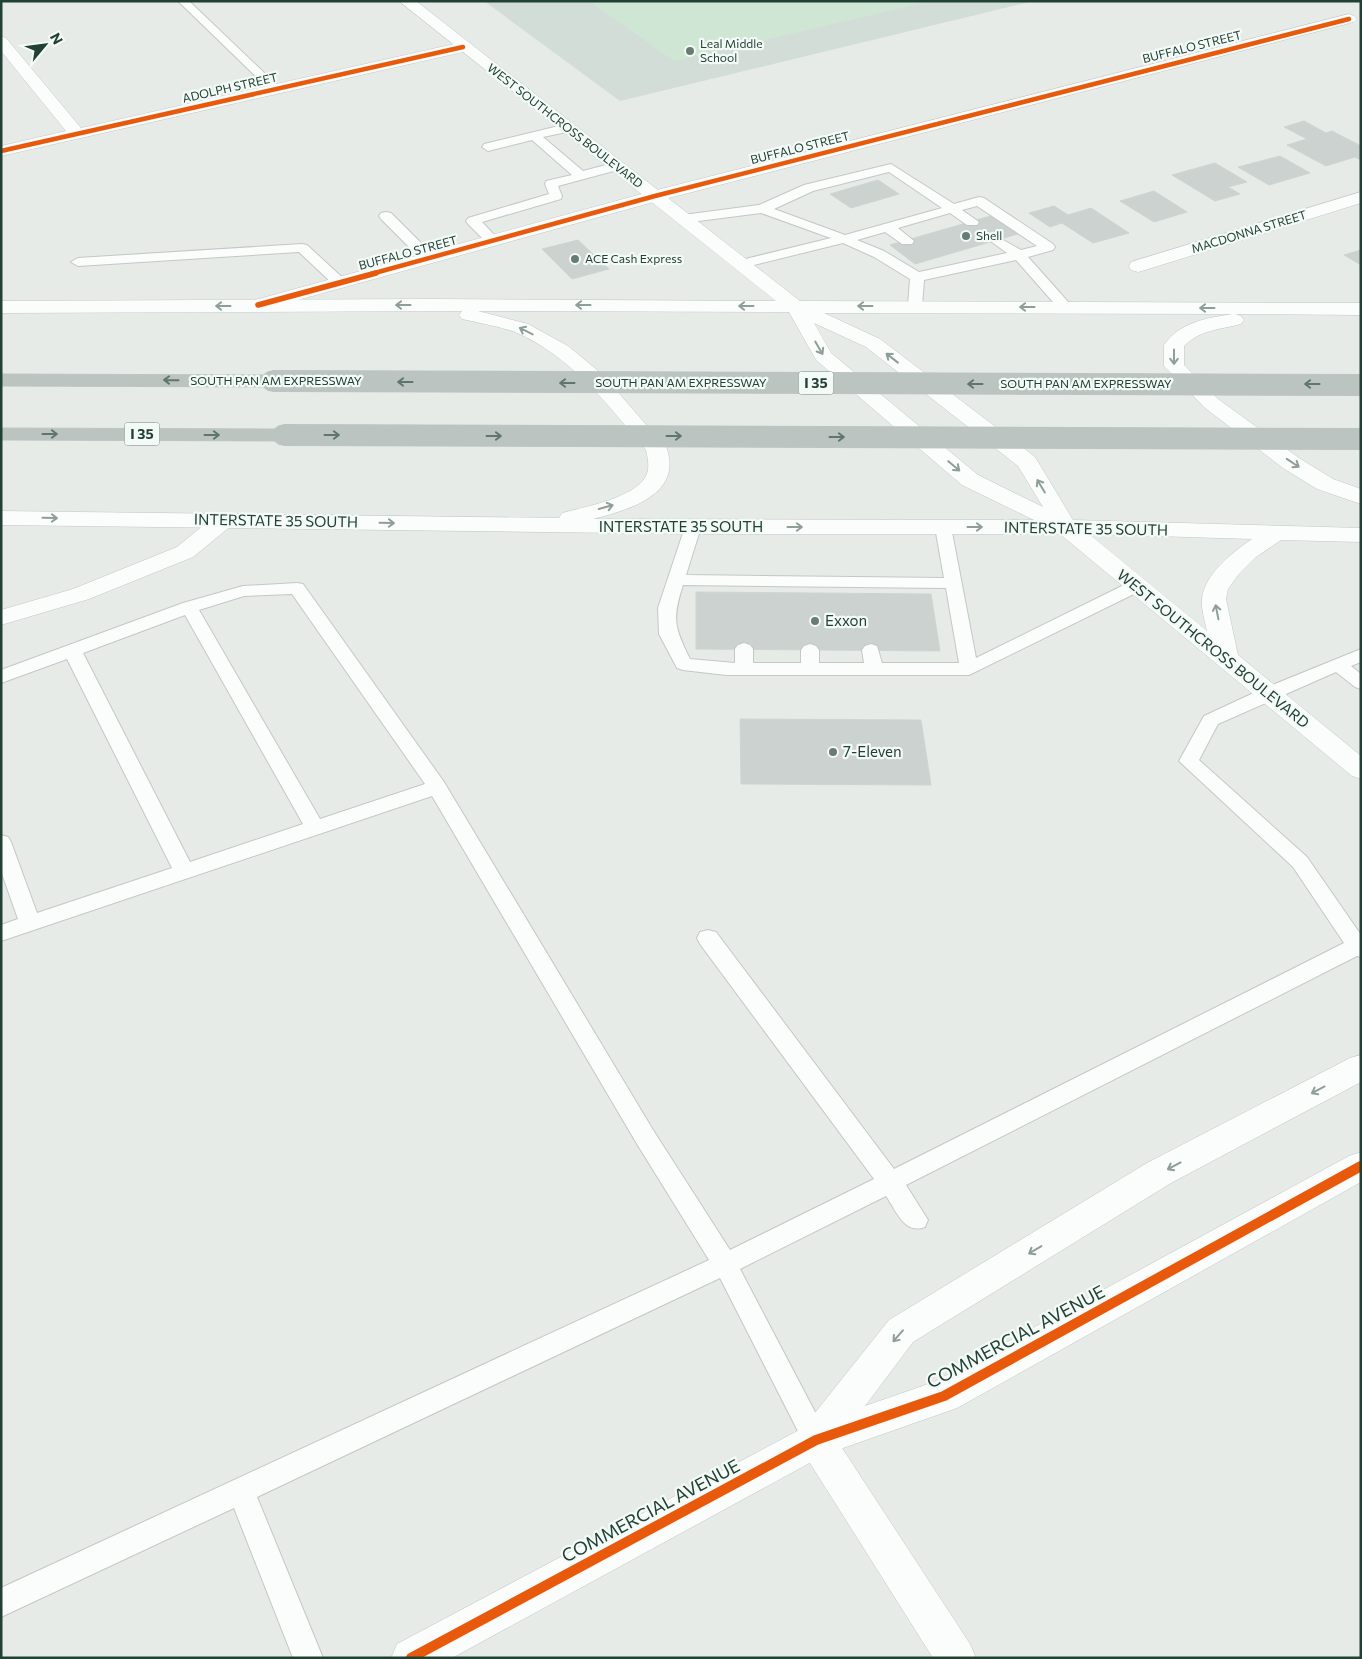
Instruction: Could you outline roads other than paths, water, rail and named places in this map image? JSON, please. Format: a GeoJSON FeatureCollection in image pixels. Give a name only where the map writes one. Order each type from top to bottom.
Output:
{"type":"FeatureCollection","features":[{"type":"Feature","properties":{"kind":"highway","name":"SOUTH PAN AM EXPRESSWAY"},"geometry":{"type":"LineString","coordinates":[[1,380],[1361,384]]}},
{"type":"Feature","properties":{"kind":"highway","name":"I 35"},"geometry":{"type":"LineString","coordinates":[[1,434],[1361,439]]}},
{"type":"Feature","properties":{"kind":"main road","name":"WEST SOUTHCROSS BOULEVARD"},"geometry":{"type":"LineString","coordinates":[[406,1],[794,306],[873,343],[1027,462],[1066,527]]}},
{"type":"Feature","properties":{"kind":"main road","name":"BUFFALO STREET"},"geometry":{"type":"LineString","coordinates":[[258,306],[655,196],[1349,18]]}},
{"type":"Feature","properties":{"kind":"main road"},"geometry":{"type":"LineString","coordinates":[[1,41],[78,135]]}},
{"type":"Feature","properties":{"kind":"main road","name":"ADOLPH STREET"},"geometry":{"type":"LineString","coordinates":[[1,151],[463,47]]}},
{"type":"Feature","properties":{"kind":"main road","name":"MACDONNA STREET"},"geometry":{"type":"LineString","coordinates":[[1138,266],[1361,197]]}},
{"type":"Feature","properties":{"kind":"main road"},"geometry":{"type":"LineString","coordinates":[[1,307],[431,304],[1361,309]]}},
{"type":"Feature","properties":{"kind":"main road"},"geometry":{"type":"LineString","coordinates":[[431,304],[521,328],[562,351],[588,369],[656,449],[660,465],[654,482],[635,499],[542,526]]}},
{"type":"Feature","properties":{"kind":"main road","name":"WEST SOUTHCROSS BOULEVARD"},"geometry":{"type":"LineString","coordinates":[[794,306],[823,356],[970,480],[1066,527],[1361,770]]}},
{"type":"Feature","properties":{"kind":"main road"},"geometry":{"type":"LineString","coordinates":[[1361,320],[1236,320],[1208,324],[1186,332],[1174,345],[1174,366],[1211,403],[1292,463],[1325,484],[1361,497]]}},
{"type":"Feature","properties":{"kind":"main road","name":"INTERSTATE 35 SOUTH"},"geometry":{"type":"LineString","coordinates":[[1,518],[542,526],[1066,527],[1361,535]]}},
{"type":"Feature","properties":{"kind":"main road"},"geometry":{"type":"LineString","coordinates":[[1,618],[81,594],[185,552],[224,520]]}},
{"type":"Feature","properties":{"kind":"main road"},"geometry":{"type":"LineString","coordinates":[[1226,660],[1214,598],[1223,576],[1249,550],[1276,533]]}},
{"type":"Feature","properties":{"kind":"main road","name":"COMMERCIAL AVENUE"},"geometry":{"type":"LineString","coordinates":[[816,1440],[901,1331],[1159,1174],[1361,1067]]}},
{"type":"Feature","properties":{"kind":"main road","name":"COMMERCIAL AVENUE"},"geometry":{"type":"LineString","coordinates":[[412,1658],[816,1440],[944,1396],[1361,1166]]}},
{"type":"Feature","properties":{"kind":"main road"},"geometry":{"type":"LineString","coordinates":[[816,1440],[956,1658]]}},
{"type":"Feature","properties":{"kind":"lane"},"geometry":{"type":"LineString","coordinates":[[183,1],[275,89]]}},
{"type":"Feature","properties":{"kind":"lane"},"geometry":{"type":"LineString","coordinates":[[488,147],[567,128]]}},
{"type":"Feature","properties":{"kind":"lane"},"geometry":{"type":"LineString","coordinates":[[534,136],[581,176]]}},
{"type":"Feature","properties":{"kind":"lane"},"geometry":{"type":"LineString","coordinates":[[493,241],[472,221],[556,196],[551,184],[617,166]]}},
{"type":"Feature","properties":{"kind":"lane"},"geometry":{"type":"LineString","coordinates":[[683,219],[762,209],[809,188],[891,168],[972,222]]}},
{"type":"Feature","properties":{"kind":"lane"},"geometry":{"type":"LineString","coordinates":[[742,264],[844,239],[979,201],[1048,247],[917,277],[879,254],[844,239],[762,209]]}},
{"type":"Feature","properties":{"kind":"lane"},"geometry":{"type":"LineString","coordinates":[[386,216],[429,258]]}},
{"type":"Feature","properties":{"kind":"lane"},"geometry":{"type":"LineString","coordinates":[[887,227],[907,241]]}},
{"type":"Feature","properties":{"kind":"lane"},"geometry":{"type":"LineString","coordinates":[[996,240],[1019,255],[1065,307]]}},
{"type":"Feature","properties":{"kind":"lane"},"geometry":{"type":"LineString","coordinates":[[78,262],[302,248],[340,283]]}},
{"type":"Feature","properties":{"kind":"lane"},"geometry":{"type":"LineString","coordinates":[[932,259],[948,271]]}},
{"type":"Feature","properties":{"kind":"lane"},"geometry":{"type":"LineString","coordinates":[[915,306],[917,277]]}},
{"type":"Feature","properties":{"kind":"lane"},"geometry":{"type":"LineString","coordinates":[[693,527],[667,608],[668,634],[683,664],[726,669],[969,669],[1136,586]]}},
{"type":"Feature","properties":{"kind":"lane"},"geometry":{"type":"LineString","coordinates":[[943,527],[969,669]]}},
{"type":"Feature","properties":{"kind":"lane"},"geometry":{"type":"LineString","coordinates":[[677,580],[746,587],[867,588],[954,583]]}},
{"type":"Feature","properties":{"kind":"lane"},"geometry":{"type":"LineString","coordinates":[[1,677],[188,607],[243,592],[297,588],[437,787],[646,1137],[725,1264],[816,1440]]}},
{"type":"Feature","properties":{"kind":"lane"},"geometry":{"type":"LineString","coordinates":[[188,607],[315,828]]}},
{"type":"Feature","properties":{"kind":"lane"},"geometry":{"type":"LineString","coordinates":[[744,649],[744,669]]}},
{"type":"Feature","properties":{"kind":"lane"},"geometry":{"type":"LineString","coordinates":[[72,650],[184,871]]}},
{"type":"Feature","properties":{"kind":"lane"},"geometry":{"type":"LineString","coordinates":[[810,650],[810,669]]}},
{"type":"Feature","properties":{"kind":"lane"},"geometry":{"type":"LineString","coordinates":[[871,650],[874,669]]}},
{"type":"Feature","properties":{"kind":"lane"},"geometry":{"type":"LineString","coordinates":[[1,1603],[725,1264],[1359,948],[1300,862],[1189,761],[1211,720],[1267,694],[1361,655]]}},
{"type":"Feature","properties":{"kind":"lane"},"geometry":{"type":"LineString","coordinates":[[1338,665],[1361,683]]}},
{"type":"Feature","properties":{"kind":"lane"},"geometry":{"type":"LineString","coordinates":[[1,933],[437,787]]}},
{"type":"Feature","properties":{"kind":"lane"},"geometry":{"type":"LineString","coordinates":[[1,842],[30,923]]}},
{"type":"Feature","properties":{"kind":"lane"},"geometry":{"type":"LineString","coordinates":[[708,938],[890,1182],[916,1220]]}},
{"type":"Feature","properties":{"kind":"lane"},"geometry":{"type":"LineString","coordinates":[[240,1490],[308,1658]]}},
{"type":"Feature","properties":{"kind":"place","name":"Leal Middle School"},"geometry":{"type":"Point","coordinates":[690,51]}},
{"type":"Feature","properties":{"kind":"place","name":"Shell"},"geometry":{"type":"Point","coordinates":[966,236]}},
{"type":"Feature","properties":{"kind":"place","name":"ACE Cash Express"},"geometry":{"type":"Point","coordinates":[575,259]}},
{"type":"Feature","properties":{"kind":"place","name":"Exxon"},"geometry":{"type":"Point","coordinates":[815,621]}},
{"type":"Feature","properties":{"kind":"place","name":"7-Eleven"},"geometry":{"type":"Point","coordinates":[833,752]}}]}
